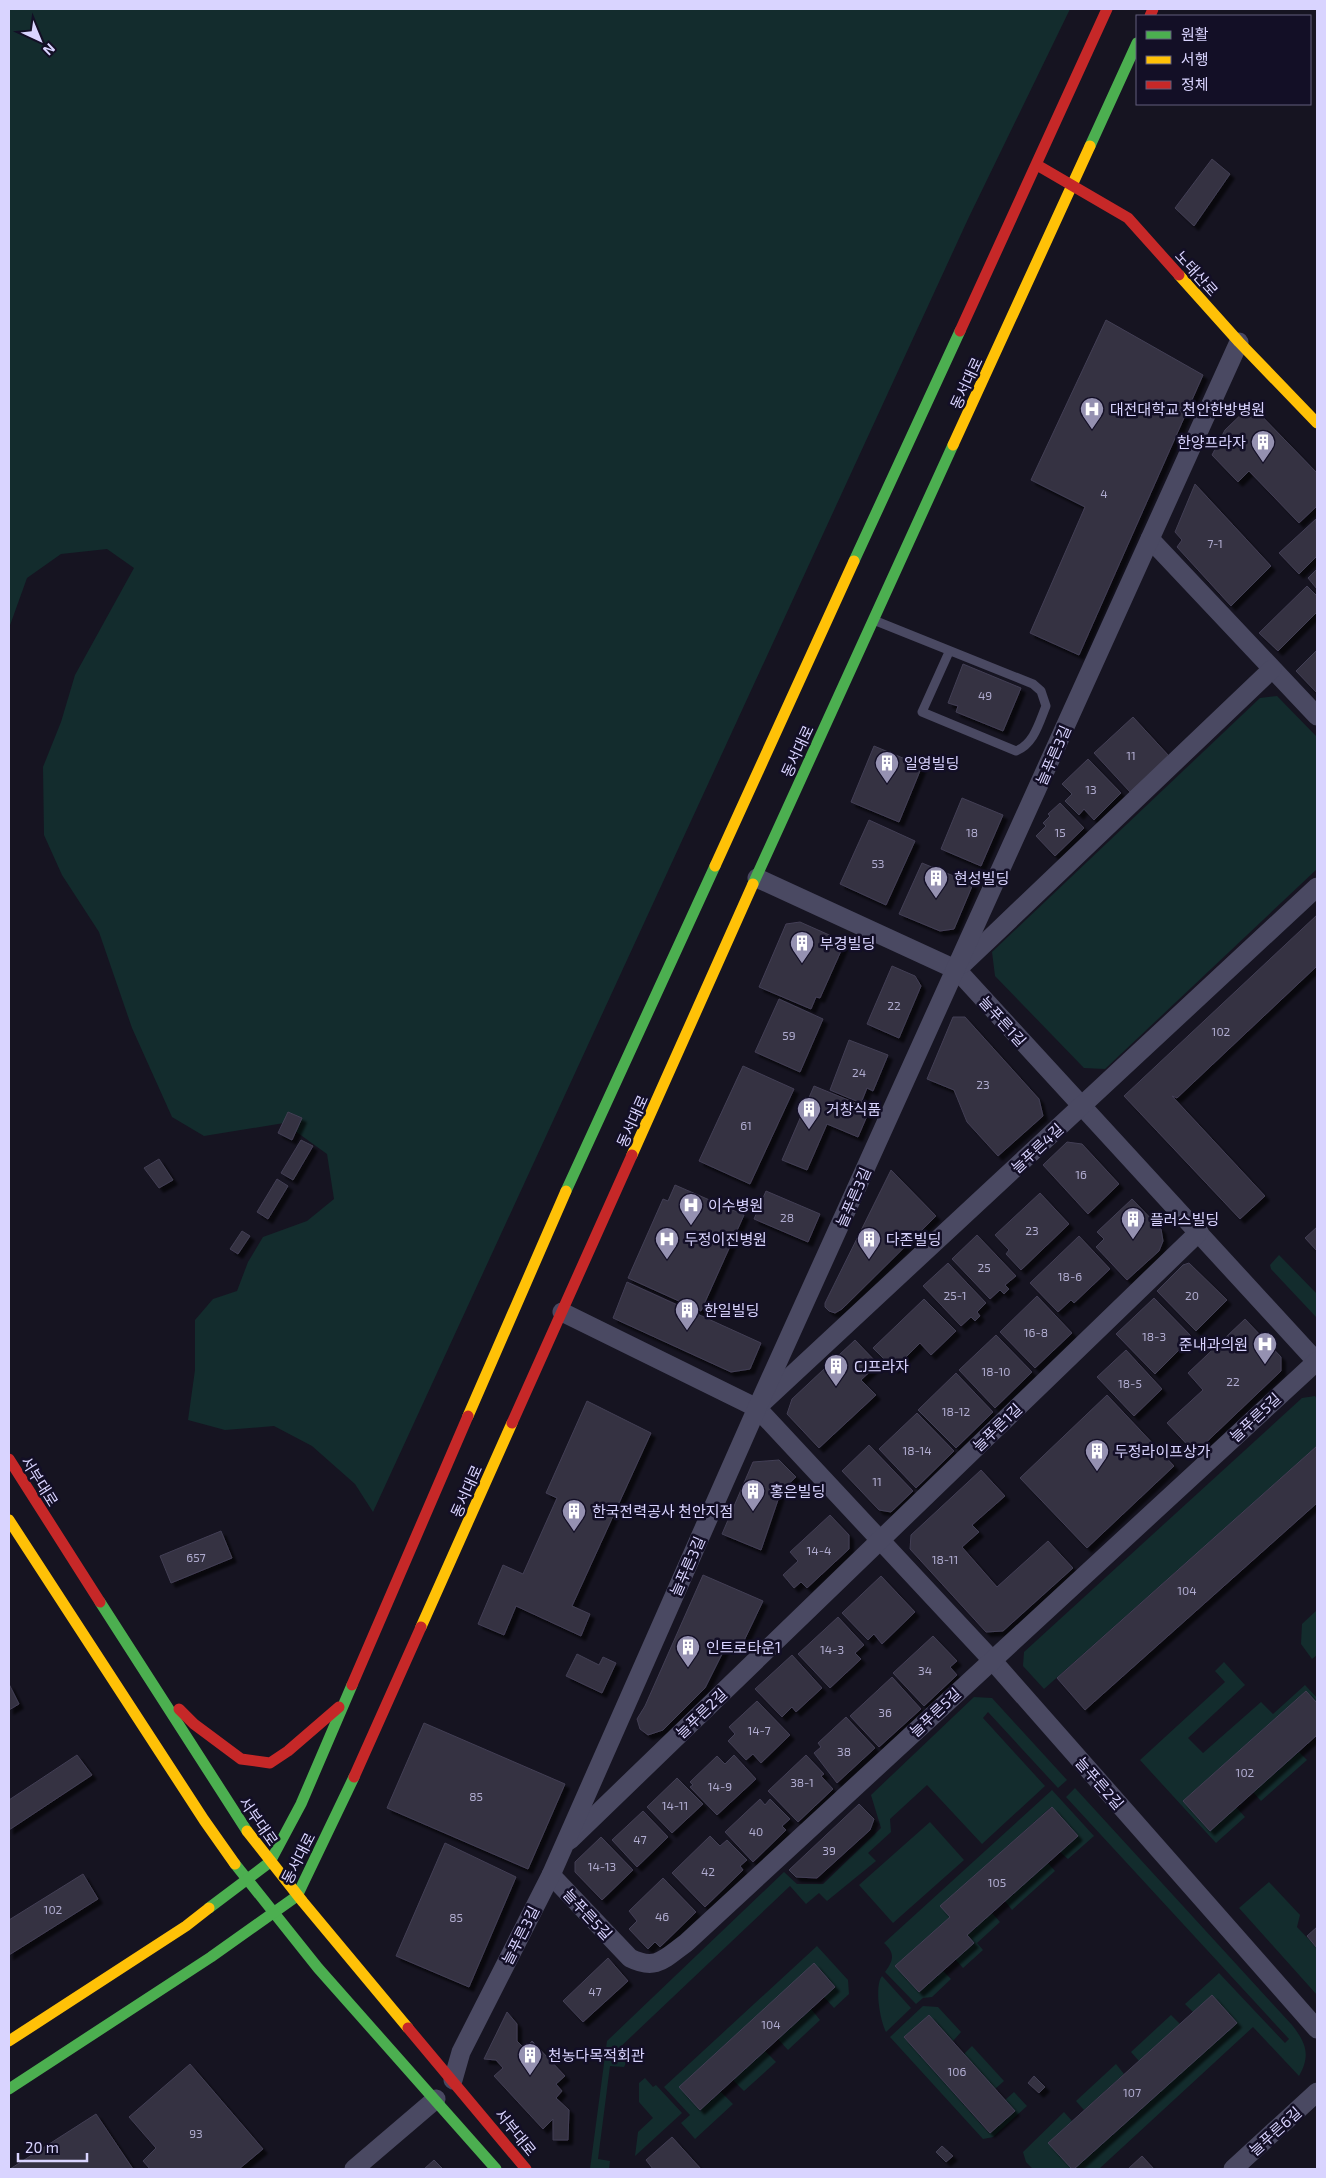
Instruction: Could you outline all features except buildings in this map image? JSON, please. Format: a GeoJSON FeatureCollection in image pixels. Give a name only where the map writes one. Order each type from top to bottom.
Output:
{"type":"FeatureCollection","features":[{"type":"Feature","properties":{"kind":"main road","name":"동서대로"},"geometry":{"type":"LineString","coordinates":[[9,2041],[186,1926],[270,1862],[301,1804],[556,1213],[738,811],[1107,9]]}},
{"type":"Feature","properties":{"kind":"main road","name":"동서대로"},"geometry":{"type":"LineString","coordinates":[[9,2089],[211,1957],[297,1896],[332,1825],[757,878],[1073,185],[1098,124],[1136,45]]}},
{"type":"Feature","properties":{"kind":"main road","name":"노태산로"},"geometry":{"type":"LineString","coordinates":[[1037,164],[1128,218],[1239,342],[1317,423]]}},
{"type":"Feature","properties":{"kind":"main road","name":"서부대로"},"geometry":{"type":"LineString","coordinates":[[9,1459],[232,1810],[270,1862],[338,1948],[454,2080],[526,2169]]}},
{"type":"Feature","properties":{"kind":"main road"},"geometry":{"type":"LineString","coordinates":[[9,1520],[199,1812],[247,1881],[318,1968],[496,2169]]}},
{"type":"Feature","properties":{"kind":"main road"},"geometry":{"type":"LineString","coordinates":[[143,1670],[194,1724],[241,1759],[270,1763],[288,1751],[345,1701]]}},
{"type":"Feature","properties":{"kind":"street","name":"늘푸른3길"},"geometry":{"type":"LineString","coordinates":[[454,2080],[461,2052],[551,1875],[757,1408],[957,970],[1239,342]]}},
{"type":"Feature","properties":{"kind":"street"},"geometry":{"type":"LineString","coordinates":[[1150,539],[1317,716]]}},
{"type":"Feature","properties":{"kind":"street","name":"늘푸른3길"},"geometry":{"type":"LineString","coordinates":[[957,970],[1272,669]]}},
{"type":"Feature","properties":{"kind":"street","name":"늘푸른1길"},"geometry":{"type":"LineString","coordinates":[[757,878],[957,970],[1081,1107],[1317,1361]]}},
{"type":"Feature","properties":{"kind":"street","name":"늘푸른4길"},"geometry":{"type":"LineString","coordinates":[[757,1408],[1317,887]]}},
{"type":"Feature","properties":{"kind":"street","name":"늘푸른1길"},"geometry":{"type":"LineString","coordinates":[[881,1539],[1199,1232]]}},
{"type":"Feature","properties":{"kind":"street","name":"늘푸른2길"},"geometry":{"type":"LineString","coordinates":[[562,1312],[757,1408],[992,1660],[1317,2029]]}},
{"type":"Feature","properties":{"kind":"street","name":"늘푸른5길"},"geometry":{"type":"LineString","coordinates":[[551,1875],[630,1958],[643,1965],[656,1964],[686,1943],[1317,1361]]}},
{"type":"Feature","properties":{"kind":"street","name":"늘푸른2길"},"geometry":{"type":"LineString","coordinates":[[564,1846],[881,1539]]}},
{"type":"Feature","properties":{"kind":"street","name":"늘푸른6길"},"geometry":{"type":"LineString","coordinates":[[1233,2169],[1317,2092]]}},
{"type":"Feature","properties":{"kind":"street"},"geometry":{"type":"LineString","coordinates":[[354,2169],[436,2100]]}},
{"type":"Feature","properties":{"kind":"lane"},"geometry":{"type":"LineString","coordinates":[[874,620],[948,652],[1033,684],[1041,691],[1046,706],[1031,741],[1016,751],[922,712],[948,652]]}},
{"type":"Feature","properties":{"kind":"green space"},"geometry":{"type":"Polygon","coordinates":[[[9,9],[1070,9],[968,219],[373,1512],[355,1484],[312,1446],[274,1426],[225,1430],[188,1420],[195,1370],[195,1320],[213,1299],[237,1291],[248,1262],[263,1237],[307,1221],[334,1199],[327,1154],[284,1123],[204,1136],[172,1117],[132,1028],[99,932],[62,875],[44,835],[43,767],[61,722],[75,675],[134,568],[107,549],[61,554],[27,578],[9,628],[9,9]]]}},
{"type":"Feature","properties":{"kind":"green space"},"geometry":{"type":"Polygon","coordinates":[[[1277,696],[1317,737],[1317,869],[1105,1069],[1084,1068],[995,976],[992,952],[1260,698],[1277,696]]]}},
{"type":"Feature","properties":{"kind":"green space"},"geometry":{"type":"Polygon","coordinates":[[[1279,1255],[1317,1294],[1317,1318],[1271,1269],[1270,1265],[1279,1255]]]}},
{"type":"Feature","properties":{"kind":"green space"},"geometry":{"type":"Polygon","coordinates":[[[1315,1396],[1317,1399],[1317,1446],[1044,1689],[1023,1666],[1024,1652],[1302,1398],[1315,1396]]]}},
{"type":"Feature","properties":{"kind":"green space"},"geometry":{"type":"Polygon","coordinates":[[[1317,1610],[1317,1655],[1312,1659],[1301,1644],[1302,1624],[1317,1610]]]}},
{"type":"Feature","properties":{"kind":"green space"},"geometry":{"type":"Polygon","coordinates":[[[1224,1662],[1245,1685],[1188,1738],[1203,1753],[1261,1702],[1273,1714],[1305,1685],[1317,1698],[1317,1703],[1306,1691],[1183,1801],[1210,1831],[1236,1807],[1245,1817],[1216,1843],[1140,1760],[1225,1682],[1215,1671],[1224,1662]]]}},
{"type":"Feature","properties":{"kind":"green space"},"geometry":{"type":"Polygon","coordinates":[[[974,1697],[992,1698],[1067,1780],[1058,1788],[988,1712],[983,1718],[1045,1786],[982,1844],[927,1785],[890,1819],[891,1832],[868,1853],[876,1861],[827,1901],[819,1893],[806,1904],[790,1886],[615,2052],[626,2063],[624,2067],[610,2066],[598,2159],[610,2161],[609,2169],[590,2169],[607,2041],[784,1872],[797,1884],[823,1884],[881,1828],[871,1795],[974,1697]]]}},
{"type":"Feature","properties":{"kind":"green space"},"geometry":{"type":"Polygon","coordinates":[[[1299,1752],[1307,1760],[1261,1801],[1253,1792],[1299,1752]]]}},
{"type":"Feature","properties":{"kind":"green space"},"geometry":{"type":"Polygon","coordinates":[[[1075,1788],[1292,2025],[1304,2044],[1306,2055],[1303,2069],[1299,2076],[1253,2027],[1099,2169],[1074,2169],[1237,2023],[1212,1995],[1193,2012],[1185,2004],[1219,1973],[1285,2043],[1289,2039],[1066,1797],[1075,1788]]]}},
{"type":"Feature","properties":{"kind":"green space"},"geometry":{"type":"Polygon","coordinates":[[[1052,1790],[1094,1836],[1068,1859],[1060,1852],[1078,1836],[1051,1807],[941,1906],[950,1917],[895,1966],[919,1992],[943,1971],[951,1979],[932,1997],[923,1998],[916,2004],[885,1972],[892,1960],[892,1953],[884,1943],[1052,1790]]]}},
{"type":"Feature","properties":{"kind":"green space"},"geometry":{"type":"Polygon","coordinates":[[[930,1822],[964,1860],[893,1923],[859,1885],[930,1822]]]}},
{"type":"Feature","properties":{"kind":"green space"},"geometry":{"type":"Polygon","coordinates":[[[1048,1863],[1055,1871],[1012,1910],[1005,1901],[1048,1863]]]}},
{"type":"Feature","properties":{"kind":"green space"},"geometry":{"type":"Polygon","coordinates":[[[1269,1882],[1300,1915],[1297,1927],[1317,1948],[1317,1995],[1239,1908],[1269,1882]]]}},
{"type":"Feature","properties":{"kind":"green space"},"geometry":{"type":"Polygon","coordinates":[[[992,1913],[1000,1922],[977,1943],[983,1950],[963,1968],[955,1959],[967,1935],[992,1913]]]}},
{"type":"Feature","properties":{"kind":"green space"},"geometry":{"type":"Polygon","coordinates":[[[817,1946],[848,1980],[849,1994],[834,2008],[824,1997],[835,1987],[814,1964],[679,2087],[700,2110],[721,2092],[733,2104],[695,2139],[681,2123],[690,2115],[664,2087],[817,1946]]]}},
{"type":"Feature","properties":{"kind":"green space"},"geometry":{"type":"Polygon","coordinates":[[[882,1976],[911,2008],[886,2032],[878,1995],[878,1987],[882,1976]]]}},
{"type":"Feature","properties":{"kind":"green space"},"geometry":{"type":"Polygon","coordinates":[[[923,2006],[938,2007],[961,2032],[953,2041],[929,2015],[904,2037],[989,2133],[1015,2111],[1005,2100],[1014,2092],[1027,2106],[993,2137],[983,2139],[890,2037],[923,2006]]]}},
{"type":"Feature","properties":{"kind":"green space"},"geometry":{"type":"Polygon","coordinates":[[[811,2009],[820,2020],[788,2050],[778,2039],[811,2009]]]}},
{"type":"Feature","properties":{"kind":"green space"},"geometry":{"type":"Polygon","coordinates":[[[1171,2015],[1180,2024],[1139,2061],[1131,2052],[1171,2015]]]}},
{"type":"Feature","properties":{"kind":"green space"},"geometry":{"type":"Polygon","coordinates":[[[972,2046],[1004,2081],[995,2089],[964,2054],[972,2046]]]}},
{"type":"Feature","properties":{"kind":"green space"},"geometry":{"type":"Polygon","coordinates":[[[765,2051],[776,2062],[744,2091],[733,2080],[765,2051]]]}},
{"type":"Feature","properties":{"kind":"green space"},"geometry":{"type":"Polygon","coordinates":[[[1116,2064],[1124,2074],[1084,2110],[1076,2101],[1116,2064]]]}},
{"type":"Feature","properties":{"kind":"green space"},"geometry":{"type":"Polygon","coordinates":[[[645,2078],[653,2087],[656,2085],[682,2113],[635,2156],[638,2132],[653,2118],[639,2102],[639,2083],[645,2078]]]}},
{"type":"Feature","properties":{"kind":"green space"},"geometry":{"type":"Polygon","coordinates":[[[1064,2112],[1072,2121],[1048,2143],[1072,2169],[1033,2169],[1026,2162],[1023,2152],[1064,2112]]]}},
{"type":"Feature","properties":{"kind":"traffic: fast"},"geometry":{"type":"LineString","coordinates":[[1090,146],[1136,45]]}},
{"type":"Feature","properties":{"kind":"traffic: fast"},"geometry":{"type":"LineString","coordinates":[[854,561],[960,331]]}},
{"type":"Feature","properties":{"kind":"traffic: fast"},"geometry":{"type":"LineString","coordinates":[[753,884],[953,445]]}},
{"type":"Feature","properties":{"kind":"traffic: fast"},"geometry":{"type":"LineString","coordinates":[[566,1191],[715,866]]}},
{"type":"Feature","properties":{"kind":"traffic: fast"},"geometry":{"type":"LineString","coordinates":[[100,1602],[247,1831]]}},
{"type":"Feature","properties":{"kind":"traffic: fast"},"geometry":{"type":"LineString","coordinates":[[209,1908],[270,1862],[301,1804],[352,1685]]}},
{"type":"Feature","properties":{"kind":"traffic: fast"},"geometry":{"type":"LineString","coordinates":[[9,2089],[211,1957],[297,1896],[354,1777]]}},
{"type":"Feature","properties":{"kind":"traffic: fast"},"geometry":{"type":"LineString","coordinates":[[235,1864],[318,1968],[496,2169]]}},
{"type":"Feature","properties":{"kind":"traffic: slow"},"geometry":{"type":"LineString","coordinates":[[953,445],[1090,146]]}},
{"type":"Feature","properties":{"kind":"traffic: slow"},"geometry":{"type":"LineString","coordinates":[[1179,275],[1239,342],[1317,423]]}},
{"type":"Feature","properties":{"kind":"traffic: slow"},"geometry":{"type":"LineString","coordinates":[[715,866],[854,561]]}},
{"type":"Feature","properties":{"kind":"traffic: slow"},"geometry":{"type":"LineString","coordinates":[[632,1155],[753,884]]}},
{"type":"Feature","properties":{"kind":"traffic: slow"},"geometry":{"type":"LineString","coordinates":[[468,1416],[566,1191]]}},
{"type":"Feature","properties":{"kind":"traffic: slow"},"geometry":{"type":"LineString","coordinates":[[421,1627],[512,1423]]}},
{"type":"Feature","properties":{"kind":"traffic: slow"},"geometry":{"type":"LineString","coordinates":[[9,1520],[204,1820],[235,1864]]}},
{"type":"Feature","properties":{"kind":"traffic: slow"},"geometry":{"type":"LineString","coordinates":[[247,1831],[303,1902],[408,2028]]}},
{"type":"Feature","properties":{"kind":"traffic: slow"},"geometry":{"type":"LineString","coordinates":[[9,2041],[186,1926],[209,1908]]}},
{"type":"Feature","properties":{"kind":"traffic: jam"},"geometry":{"type":"LineString","coordinates":[[960,331],[1107,9]]}},
{"type":"Feature","properties":{"kind":"traffic: jam"},"geometry":{"type":"LineString","coordinates":[[1150,15],[1153,9]]}},
{"type":"Feature","properties":{"kind":"traffic: jam"},"geometry":{"type":"LineString","coordinates":[[1037,165],[1128,218],[1179,275]]}},
{"type":"Feature","properties":{"kind":"traffic: jam"},"geometry":{"type":"LineString","coordinates":[[512,1423],[632,1155]]}},
{"type":"Feature","properties":{"kind":"traffic: jam"},"geometry":{"type":"LineString","coordinates":[[352,1685],[468,1416]]}},
{"type":"Feature","properties":{"kind":"traffic: jam"},"geometry":{"type":"LineString","coordinates":[[9,1459],[100,1602]]}},
{"type":"Feature","properties":{"kind":"traffic: jam"},"geometry":{"type":"LineString","coordinates":[[354,1777],[421,1627]]}},
{"type":"Feature","properties":{"kind":"traffic: jam"},"geometry":{"type":"LineString","coordinates":[[179,1709],[194,1724],[241,1759],[270,1763],[288,1751],[339,1707]]}},
{"type":"Feature","properties":{"kind":"traffic: jam"},"geometry":{"type":"LineString","coordinates":[[408,2028],[526,2169]]}},
{"type":"Feature","properties":{"kind":"place","name":"대전대학교 천안한방병원"},"geometry":{"type":"Point","coordinates":[1092,430]}},
{"type":"Feature","properties":{"kind":"place","name":"한양프라자"},"geometry":{"type":"Point","coordinates":[1263,463]}},
{"type":"Feature","properties":{"kind":"place","name":"일영빌딩"},"geometry":{"type":"Point","coordinates":[887,784]}},
{"type":"Feature","properties":{"kind":"place","name":"현성빌딩"},"geometry":{"type":"Point","coordinates":[936,899]}},
{"type":"Feature","properties":{"kind":"place","name":"부경빌딩"},"geometry":{"type":"Point","coordinates":[802,964]}},
{"type":"Feature","properties":{"kind":"place","name":"거창식품"},"geometry":{"type":"Point","coordinates":[809,1130]}},
{"type":"Feature","properties":{"kind":"place","name":"이수병원"},"geometry":{"type":"Point","coordinates":[691,1226]}},
{"type":"Feature","properties":{"kind":"place","name":"플러스빌딩"},"geometry":{"type":"Point","coordinates":[1133,1240]}},
{"type":"Feature","properties":{"kind":"place","name":"두정이진병원"},"geometry":{"type":"Point","coordinates":[667,1260]}},
{"type":"Feature","properties":{"kind":"place","name":"다존빌딩"},"geometry":{"type":"Point","coordinates":[869,1260]}},
{"type":"Feature","properties":{"kind":"place","name":"한일빌딩"},"geometry":{"type":"Point","coordinates":[687,1331]}},
{"type":"Feature","properties":{"kind":"place","name":"준내과의원"},"geometry":{"type":"Point","coordinates":[1265,1365]}},
{"type":"Feature","properties":{"kind":"place","name":"CJ프라자"},"geometry":{"type":"Point","coordinates":[836,1387]}},
{"type":"Feature","properties":{"kind":"place","name":"두정라이프상가"},"geometry":{"type":"Point","coordinates":[1097,1472]}},
{"type":"Feature","properties":{"kind":"place","name":"홍은빌딩"},"geometry":{"type":"Point","coordinates":[753,1512]}},
{"type":"Feature","properties":{"kind":"place","name":"한국전력공사 천안지점"},"geometry":{"type":"Point","coordinates":[574,1532]}},
{"type":"Feature","properties":{"kind":"place","name":"인트로타운1"},"geometry":{"type":"Point","coordinates":[688,1668]}},
{"type":"Feature","properties":{"kind":"place","name":"천농다목적회관"},"geometry":{"type":"Point","coordinates":[530,2076]}}]}
